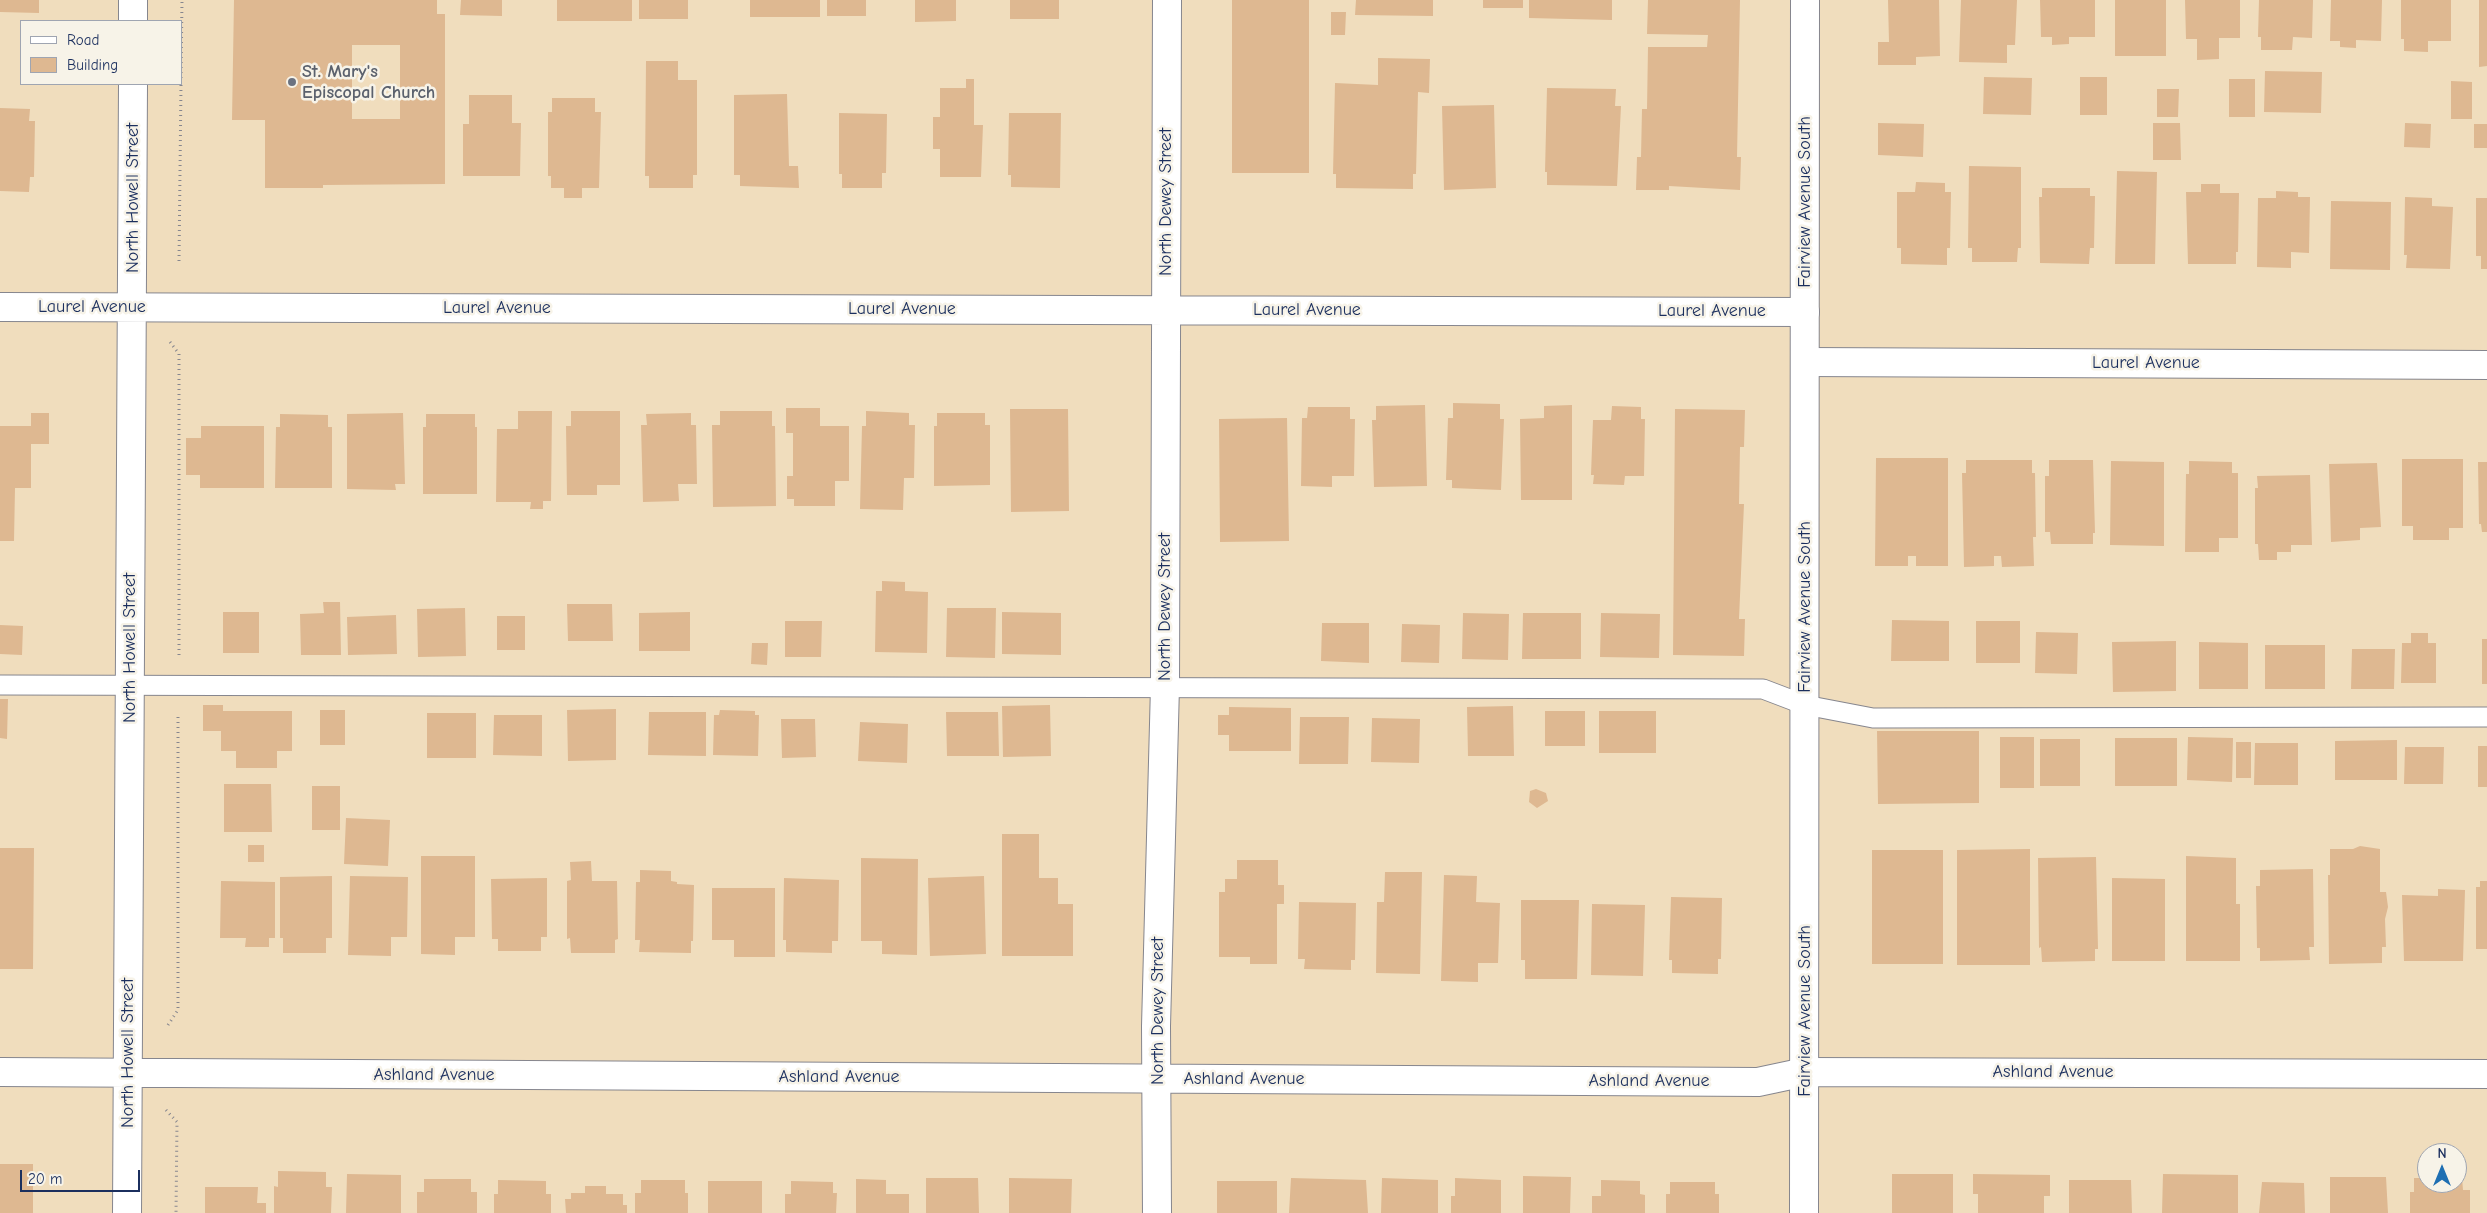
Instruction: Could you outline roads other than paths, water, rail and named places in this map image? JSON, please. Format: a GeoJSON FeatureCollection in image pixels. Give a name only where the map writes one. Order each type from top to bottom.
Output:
{"type":"FeatureCollection","features":[{"type":"Feature","properties":{"kind":"street"},"geometry":{"type":"LineString","coordinates":[[133,20],[134,0]]}},
{"type":"Feature","properties":{"kind":"street","name":"North Dewey Street"},"geometry":{"type":"LineString","coordinates":[[1157,1213],[1156,1026],[1165,686],[1167,0]]}},
{"type":"Feature","properties":{"kind":"street","name":"Fairview Avenue South"},"geometry":{"type":"LineString","coordinates":[[1804,1213],[1805,0]]}},
{"type":"Feature","properties":{"kind":"street","name":"North Howell Street"},"geometry":{"type":"LineString","coordinates":[[127,1213],[133,85]]}},
{"type":"Feature","properties":{"kind":"street","name":"Laurel Avenue"},"geometry":{"type":"LineString","coordinates":[[0,307],[1805,312]]}},
{"type":"Feature","properties":{"kind":"street","name":"Laurel Avenue"},"geometry":{"type":"LineString","coordinates":[[1805,362],[2487,365]]}},
{"type":"Feature","properties":{"kind":"street","name":"Ashland Avenue"},"geometry":{"type":"LineString","coordinates":[[0,1072],[1758,1082],[1805,1072],[2487,1074]]}},
{"type":"Feature","properties":{"kind":"lane"},"geometry":{"type":"LineString","coordinates":[[0,685],[1165,686],[1763,689],[1805,705],[1873,718],[2487,717]]}},
{"type":"Feature","properties":{"kind":"place","name":"St. Mary's Episcopal Church"},"geometry":{"type":"Point","coordinates":[292,82]}}]}
